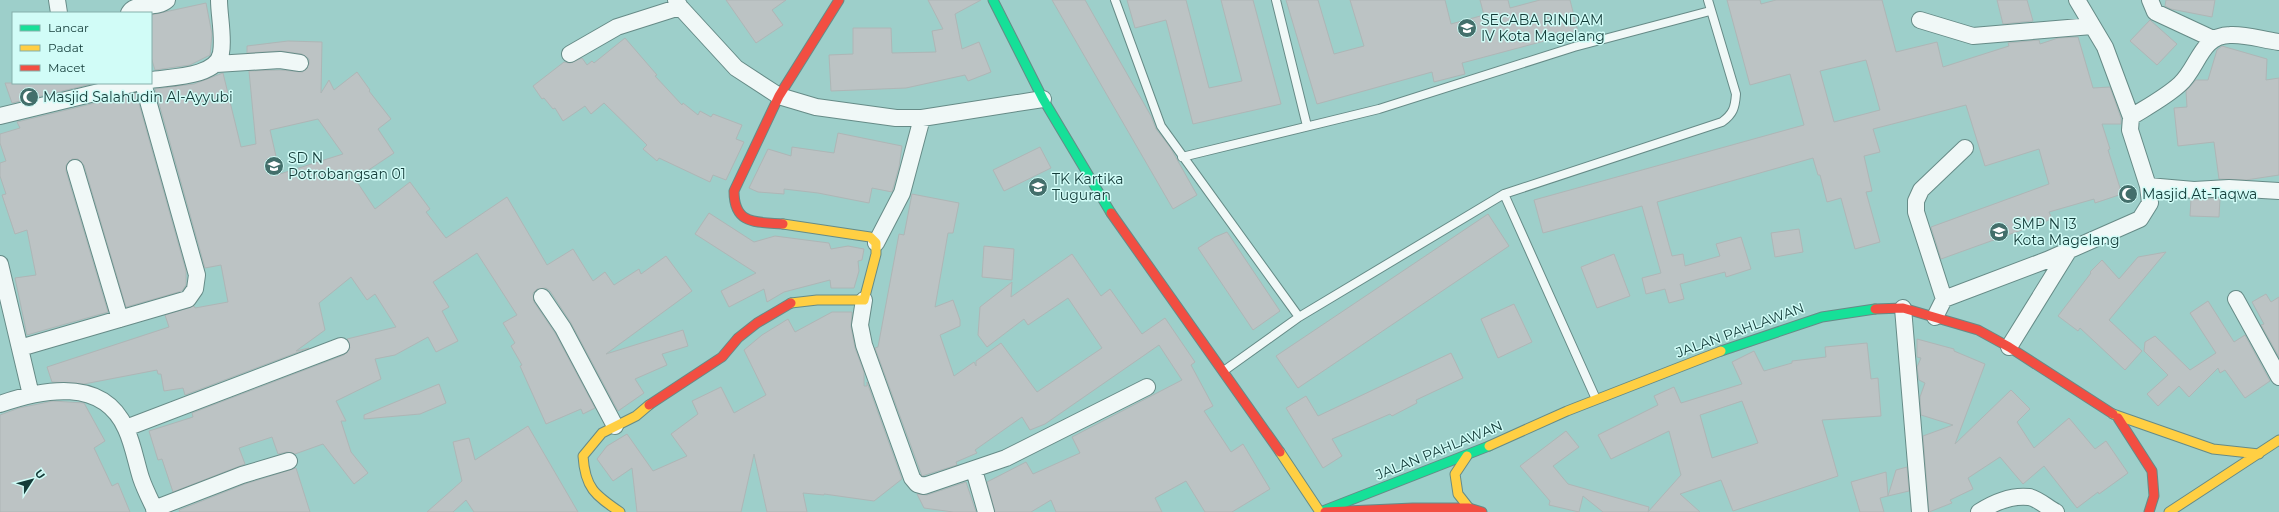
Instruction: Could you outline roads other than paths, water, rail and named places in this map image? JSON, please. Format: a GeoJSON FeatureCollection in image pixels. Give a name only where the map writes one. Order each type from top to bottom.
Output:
{"type":"FeatureCollection","features":[{"type":"Feature","properties":{"kind":"main road"},"geometry":{"type":"LineString","coordinates":[[620,512],[592,492],[583,476],[583,456],[602,433],[636,416],[657,400],[704,370],[722,357],[738,338],[757,323],[790,303],[817,300],[864,300],[876,254],[876,243],[870,237],[802,226],[757,223],[742,217],[734,199],[734,191],[778,96],[839,0]]}},
{"type":"Feature","properties":{"kind":"main road"},"geometry":{"type":"LineString","coordinates":[[993,0],[1044,99],[1108,209],[1223,370],[1320,512],[1469,508],[1482,512]]}},
{"type":"Feature","properties":{"kind":"main road","name":"JALAN PAHLAWAN"},"geometry":{"type":"LineString","coordinates":[[1320,512],[1468,456],[1596,400],[1787,326],[1822,317],[1883,308],[1903,308],[1978,330],[2009,347],[2118,418],[2213,449],[2259,454]]}},
{"type":"Feature","properties":{"kind":"main road"},"geometry":{"type":"LineString","coordinates":[[2118,418],[2152,471],[2154,496],[2149,512]]}},
{"type":"Feature","properties":{"kind":"main road"},"geometry":{"type":"LineString","coordinates":[[2169,512],[2279,440]]}},
{"type":"Feature","properties":{"kind":"main road"},"geometry":{"type":"LineString","coordinates":[[1468,456],[1455,474],[1458,494],[1469,508]]}},
{"type":"Feature","properties":{"kind":"street"},"geometry":{"type":"LineString","coordinates":[[57,0],[59,12]]}},
{"type":"Feature","properties":{"kind":"street"},"geometry":{"type":"LineString","coordinates":[[130,12],[136,7],[159,5],[167,0]]}},
{"type":"Feature","properties":{"kind":"street"},"geometry":{"type":"LineString","coordinates":[[152,80],[208,70],[216,64],[221,53],[219,0]]}},
{"type":"Feature","properties":{"kind":"street"},"geometry":{"type":"LineString","coordinates":[[1935,317],[1944,299],[2069,250],[2140,218],[2150,203],[2148,186],[2130,130],[2131,117],[2105,47],[2077,0]]}},
{"type":"Feature","properties":{"kind":"street"},"geometry":{"type":"LineString","coordinates":[[2150,0],[2156,12],[2214,39]]}},
{"type":"Feature","properties":{"kind":"street"},"geometry":{"type":"LineString","coordinates":[[570,54],[617,28],[678,4],[736,68],[778,96],[816,107],[896,118],[922,118],[1044,99]]}},
{"type":"Feature","properties":{"kind":"street"},"geometry":{"type":"LineString","coordinates":[[1920,20],[1973,36],[2092,26]]}},
{"type":"Feature","properties":{"kind":"street"},"geometry":{"type":"LineString","coordinates":[[2131,117],[2180,84],[2192,70],[2205,46],[2214,39],[2230,34],[2279,42]]}},
{"type":"Feature","properties":{"kind":"street"},"geometry":{"type":"LineString","coordinates":[[216,64],[280,60],[300,63]]}},
{"type":"Feature","properties":{"kind":"street"},"geometry":{"type":"LineString","coordinates":[[0,116],[132,84]]}},
{"type":"Feature","properties":{"kind":"street"},"geometry":{"type":"LineString","coordinates":[[20,348],[188,299],[195,289],[197,275],[143,84]]}},
{"type":"Feature","properties":{"kind":"street"},"geometry":{"type":"LineString","coordinates":[[876,243],[902,193],[922,118]]}},
{"type":"Feature","properties":{"kind":"street"},"geometry":{"type":"LineString","coordinates":[[1944,299],[1916,212],[1916,201],[1921,190],[1965,148]]}},
{"type":"Feature","properties":{"kind":"street"},"geometry":{"type":"LineString","coordinates":[[75,168],[120,319]]}},
{"type":"Feature","properties":{"kind":"street"},"geometry":{"type":"LineString","coordinates":[[2148,186],[2194,190],[2230,188],[2279,191]]}},
{"type":"Feature","properties":{"kind":"street"},"geometry":{"type":"LineString","coordinates":[[2009,347],[2069,250]]}},
{"type":"Feature","properties":{"kind":"street"},"geometry":{"type":"LineString","coordinates":[[0,264],[31,395]]}},
{"type":"Feature","properties":{"kind":"street"},"geometry":{"type":"LineString","coordinates":[[542,297],[563,328],[615,426]]}},
{"type":"Feature","properties":{"kind":"street"},"geometry":{"type":"LineString","coordinates":[[2236,299],[2279,377]]}},
{"type":"Feature","properties":{"kind":"street"},"geometry":{"type":"LineString","coordinates":[[864,300],[860,325],[864,345],[912,478],[917,484],[924,486],[1006,458],[1147,387]]}},
{"type":"Feature","properties":{"kind":"street"},"geometry":{"type":"LineString","coordinates":[[1903,308],[1920,512]]}},
{"type":"Feature","properties":{"kind":"street"},"geometry":{"type":"LineString","coordinates":[[126,428],[342,346]]}},
{"type":"Feature","properties":{"kind":"street"},"geometry":{"type":"LineString","coordinates":[[0,404],[31,395],[73,392],[93,394],[111,406],[126,428],[142,480],[155,511],[242,475],[289,460]]}},
{"type":"Feature","properties":{"kind":"street"},"geometry":{"type":"LineString","coordinates":[[974,470],[986,512]]}},
{"type":"Feature","properties":{"kind":"street"},"geometry":{"type":"LineString","coordinates":[[1979,512],[1997,502],[2030,497],[2056,512]]}},
{"type":"Feature","properties":{"kind":"lane"},"geometry":{"type":"LineString","coordinates":[[1115,0],[1161,126],[1299,318]]}},
{"type":"Feature","properties":{"kind":"lane"},"geometry":{"type":"LineString","coordinates":[[1276,0],[1307,126]]}},
{"type":"Feature","properties":{"kind":"lane"},"geometry":{"type":"LineString","coordinates":[[1223,370],[1299,318],[1504,194],[1722,122],[1732,115],[1736,94],[1710,11],[1708,0]]}},
{"type":"Feature","properties":{"kind":"lane"},"geometry":{"type":"LineString","coordinates":[[1182,157],[1379,109],[1574,47],[1710,11]]}},
{"type":"Feature","properties":{"kind":"lane"},"geometry":{"type":"LineString","coordinates":[[1504,194],[1596,400]]}},
{"type":"Feature","properties":{"kind":"place","name":"SECABA RINDAM IV Kota Magelang"},"geometry":{"type":"Point","coordinates":[1467,28]}},
{"type":"Feature","properties":{"kind":"place","name":"Masjid Salahudin Al-Ayyubi"},"geometry":{"type":"Point","coordinates":[29,97]}},
{"type":"Feature","properties":{"kind":"place","name":"SD N Potrobangsan 01"},"geometry":{"type":"Point","coordinates":[274,166]}},
{"type":"Feature","properties":{"kind":"place","name":"TK Kartika Tuguran"},"geometry":{"type":"Point","coordinates":[1038,187]}},
{"type":"Feature","properties":{"kind":"place","name":"Masjid At-Taqwa"},"geometry":{"type":"Point","coordinates":[2128,194]}},
{"type":"Feature","properties":{"kind":"place","name":"SMP N 13 Kota Magelang"},"geometry":{"type":"Point","coordinates":[1999,232]}}]}
